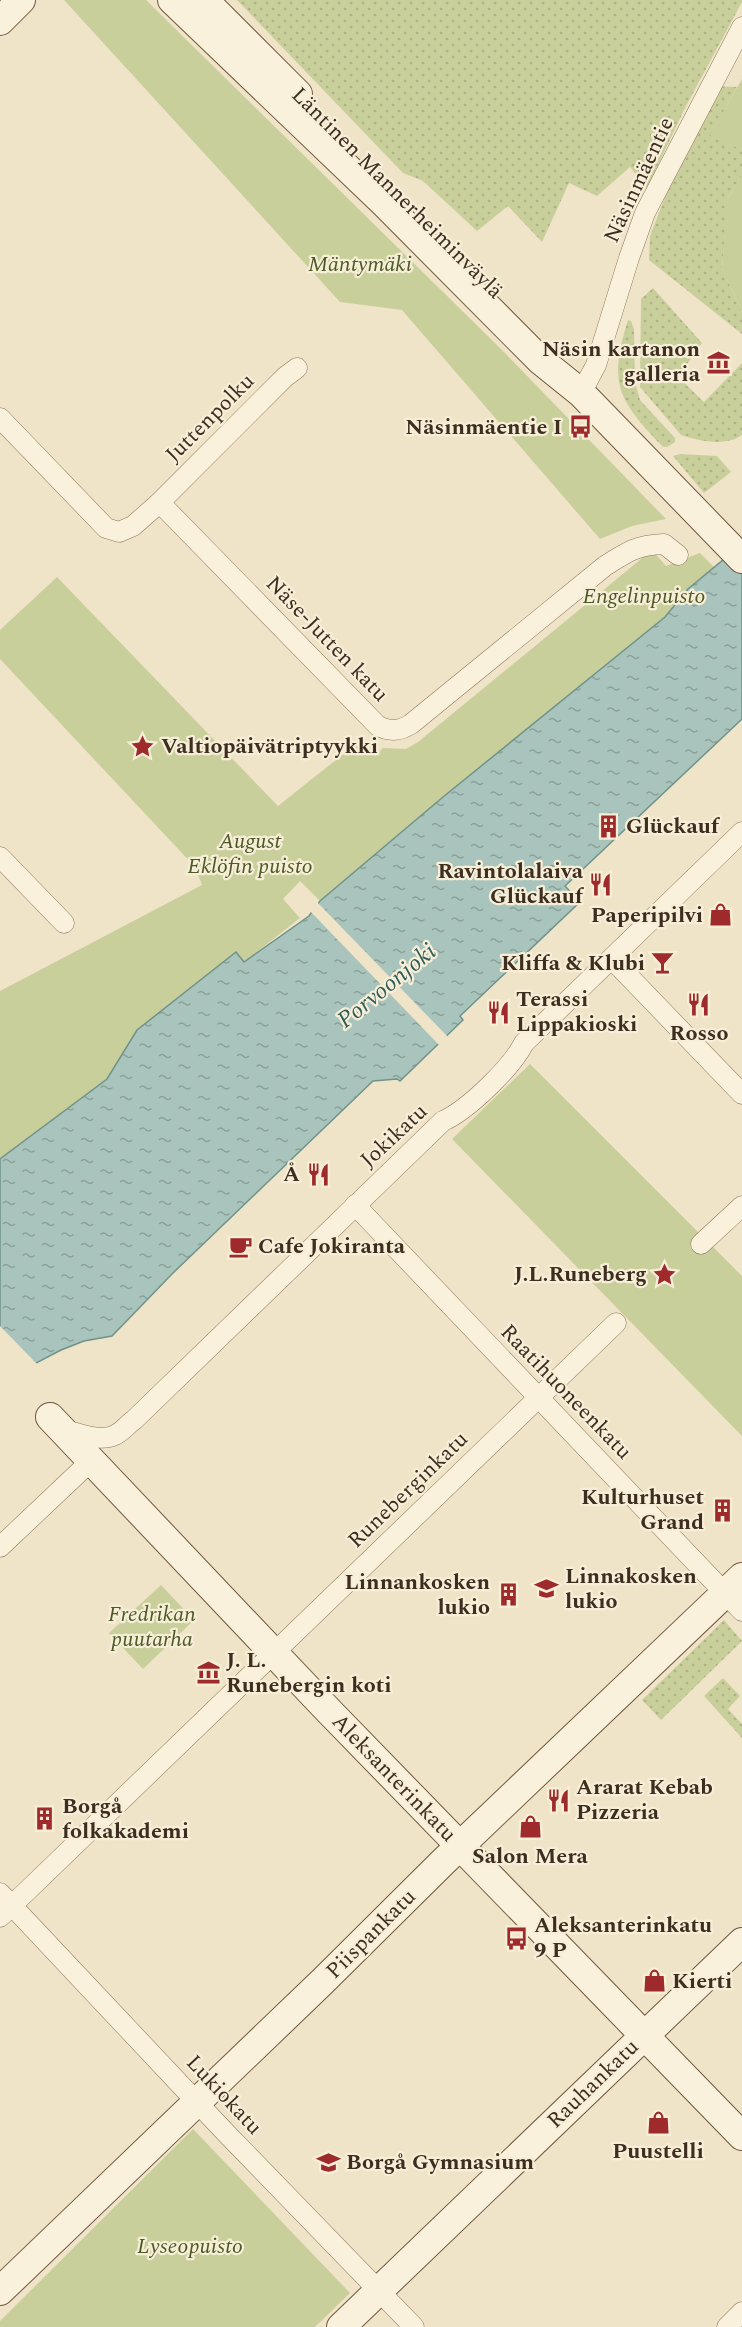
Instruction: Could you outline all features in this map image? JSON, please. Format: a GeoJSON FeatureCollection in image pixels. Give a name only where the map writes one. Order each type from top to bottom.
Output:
{"type":"FeatureCollection","features":[{"type":"Feature","properties":{"kind":"main road","name":"Läntinen Mannerheiminväylä"},"geometry":{"type":"LineString","coordinates":[[172,0],[376,196],[540,360],[580,393],[742,559]]}},
{"type":"Feature","properties":{"kind":"main road","name":"Läntinen Mannerheiminväylä"},"geometry":{"type":"LineString","coordinates":[[204,0],[552,348],[580,393]]}},
{"type":"Feature","properties":{"kind":"main road","name":"Aleksanterinkatu"},"geometry":{"type":"LineString","coordinates":[[55,1423],[274,1653],[742,2136]]}},
{"type":"Feature","properties":{"kind":"main road","name":"Piispankatu"},"geometry":{"type":"LineString","coordinates":[[0,2291],[460,1846],[736,1594]]}},
{"type":"Feature","properties":{"kind":"main road","name":"Rauhankatu"},"geometry":{"type":"LineString","coordinates":[[341,2327],[742,1942]]}},
{"type":"Feature","properties":{"kind":"street","name":"Näsinmäentie"},"geometry":{"type":"LineString","coordinates":[[580,393],[597,365],[645,213],[742,27]]}},
{"type":"Feature","properties":{"kind":"street","name":"Juttenpolku"},"geometry":{"type":"LineString","coordinates":[[158,504],[285,377],[297,368]]}},
{"type":"Feature","properties":{"kind":"street"},"geometry":{"type":"LineString","coordinates":[[0,418],[106,528],[119,532],[133,526],[158,504]]}},
{"type":"Feature","properties":{"kind":"street","name":"Näse-Jutten katu"},"geometry":{"type":"LineString","coordinates":[[158,504],[180,520],[378,726],[386,730],[402,729],[411,724],[605,566],[628,551],[645,544],[664,544],[678,555]]}},
{"type":"Feature","properties":{"kind":"street","name":"Jokikatu"},"geometry":{"type":"LineString","coordinates":[[55,1423],[85,1435],[106,1437],[114,1436],[134,1420],[443,1121],[458,1114],[480,1093],[517,1057],[524,1043],[742,832]]}},
{"type":"Feature","properties":{"kind":"street"},"geometry":{"type":"LineString","coordinates":[[0,857],[64,923]]}},
{"type":"Feature","properties":{"kind":"street"},"geometry":{"type":"LineString","coordinates":[[612,959],[742,1094]]}},
{"type":"Feature","properties":{"kind":"street","name":"Raatihuoneenkatu"},"geometry":{"type":"LineString","coordinates":[[355,1205],[539,1398],[736,1594]]}},
{"type":"Feature","properties":{"kind":"street"},"geometry":{"type":"LineString","coordinates":[[701,1244],[742,1206]]}},
{"type":"Feature","properties":{"kind":"street","name":"Runeberginkatu"},"geometry":{"type":"LineString","coordinates":[[4,1905],[274,1653],[616,1323]]}},
{"type":"Feature","properties":{"kind":"street"},"geometry":{"type":"LineString","coordinates":[[0,1547],[91,1461]]}},
{"type":"Feature","properties":{"kind":"street","name":"Lukiokatu"},"geometry":{"type":"LineString","coordinates":[[4,1905],[197,2101],[414,2327]]}},
{"type":"Feature","properties":{"kind":"street"},"geometry":{"type":"LineString","coordinates":[[727,2327],[742,2312]]}},
{"type":"Feature","properties":{"kind":"green space","name":"Mäntymäki"},"geometry":{"type":"Polygon","coordinates":[[[64,0],[146,0],[501,349],[666,519],[632,526],[600,539],[402,310],[340,302],[64,0]]]}},
{"type":"Feature","properties":{"kind":"green space"},"geometry":{"type":"Polygon","coordinates":[[[237,0],[742,0],[742,2],[685,108],[647,188],[630,167],[597,196],[569,183],[542,242],[508,206],[477,231],[423,181],[403,173],[237,0]]]}},
{"type":"Feature","properties":{"kind":"green space"},"geometry":{"type":"Polygon","coordinates":[[[742,79],[742,150],[710,135],[742,79]]]}},
{"type":"Feature","properties":{"kind":"green space"},"geometry":{"type":"Polygon","coordinates":[[[716,86],[737,87],[711,135],[742,150],[742,175],[728,198],[722,268],[742,312],[742,334],[649,260],[650,236],[677,166],[716,86]]]}},
{"type":"Feature","properties":{"kind":"green space"},"geometry":{"type":"Polygon","coordinates":[[[742,175],[742,312],[722,268],[727,200],[742,175]]]}},
{"type":"Feature","properties":{"kind":"green space"},"geometry":{"type":"Polygon","coordinates":[[[653,288],[702,343],[678,377],[704,402],[742,363],[742,435],[736,439],[720,442],[704,441],[681,435],[640,387],[641,299],[653,288]]]}},
{"type":"Feature","properties":{"kind":"green space"},"geometry":{"type":"Polygon","coordinates":[[[628,320],[631,321],[634,329],[635,382],[640,400],[675,438],[675,442],[667,447],[662,446],[635,416],[621,389],[618,375],[619,360],[628,320]]]}},
{"type":"Feature","properties":{"kind":"green space"},"geometry":{"type":"Polygon","coordinates":[[[680,454],[717,456],[731,472],[704,493],[673,456],[680,454]]]}},
{"type":"Feature","properties":{"kind":"green space","name":"August Eklöfin puisto"},"geometry":{"type":"Polygon","coordinates":[[[652,550],[666,566],[700,553],[714,567],[688,589],[665,617],[320,901],[300,881],[283,899],[300,918],[244,962],[235,953],[137,1030],[107,1079],[0,1161],[0,991],[202,885],[195,867],[0,659],[0,630],[57,577],[278,806],[361,740],[375,756],[383,748],[406,749],[418,742],[652,550]]]}},
{"type":"Feature","properties":{"kind":"green space"},"geometry":{"type":"Polygon","coordinates":[[[530,1064],[742,1276],[742,1436],[452,1139],[530,1064]]]}},
{"type":"Feature","properties":{"kind":"green space","name":"Fredrikan puutarha"},"geometry":{"type":"Polygon","coordinates":[[[161,1585],[194,1620],[143,1669],[109,1633],[161,1585]]]}},
{"type":"Feature","properties":{"kind":"green space"},"geometry":{"type":"Polygon","coordinates":[[[724,1620],[742,1641],[661,1720],[642,1700],[724,1620]]]}},
{"type":"Feature","properties":{"kind":"green space"},"geometry":{"type":"Polygon","coordinates":[[[723,1678],[740,1696],[728,1709],[742,1724],[742,1738],[704,1696],[723,1678]]]}},
{"type":"Feature","properties":{"kind":"green space","name":"Lyseopuisto"},"geometry":{"type":"Polygon","coordinates":[[[193,2129],[350,2293],[315,2327],[0,2327],[0,2321],[193,2129]]]}},
{"type":"Feature","properties":{"kind":"water","name":"Porvoonjoki"},"geometry":{"type":"Polygon","coordinates":[[[742,544],[742,719],[565,886],[580,902],[460,1016],[463,1020],[400,1081],[397,1079],[373,1081],[173,1273],[112,1336],[84,1341],[36,1363],[0,1396],[0,1159],[107,1079],[137,1030],[236,952],[244,962],[309,916],[320,901],[443,797],[665,617],[688,589],[742,544]]]}},
{"type":"Feature","properties":{"kind":"pier"},"geometry":{"type":"Polygon","coordinates":[[[316,901],[449,1038],[440,1046],[309,910],[316,901]]]}},
{"type":"Feature","properties":{"kind":"pier"},"geometry":{"type":"Polygon","coordinates":[[[0,1326],[38,1365],[0,1399],[0,1326]]]}},
{"type":"Feature","properties":{"kind":"place","name":"Näsin kartanon galleria"},"geometry":{"type":"Point","coordinates":[718,362]}},
{"type":"Feature","properties":{"kind":"place","name":"Näsinmäentie I"},"geometry":{"type":"Point","coordinates":[580,427]}},
{"type":"Feature","properties":{"kind":"place","name":"Valtiopäivätriptyykki"},"geometry":{"type":"Point","coordinates":[143,746]}},
{"type":"Feature","properties":{"kind":"place","name":"Glückauf"},"geometry":{"type":"Point","coordinates":[608,826]}},
{"type":"Feature","properties":{"kind":"place","name":"Ravintolalaiva Glückauf"},"geometry":{"type":"Point","coordinates":[601,884]}},
{"type":"Feature","properties":{"kind":"place","name":"Paperipilvi"},"geometry":{"type":"Point","coordinates":[721,915]}},
{"type":"Feature","properties":{"kind":"place","name":"Kliffa & Klubi"},"geometry":{"type":"Point","coordinates":[663,963]}},
{"type":"Feature","properties":{"kind":"place","name":"Rosso"},"geometry":{"type":"Point","coordinates":[699,1004]}},
{"type":"Feature","properties":{"kind":"place","name":"Terassi Lippakioski"},"geometry":{"type":"Point","coordinates":[498,1012]}},
{"type":"Feature","properties":{"kind":"place","name":"Å"},"geometry":{"type":"Point","coordinates":[318,1174]}},
{"type":"Feature","properties":{"kind":"place","name":"Cafe Jokiranta"},"geometry":{"type":"Point","coordinates":[240,1246]}},
{"type":"Feature","properties":{"kind":"place","name":"J.L.Runeberg"},"geometry":{"type":"Point","coordinates":[665,1274]}},
{"type":"Feature","properties":{"kind":"place","name":"Kulturhuset Grand"},"geometry":{"type":"Point","coordinates":[722,1510]}},
{"type":"Feature","properties":{"kind":"place","name":"Linnakosken lukio"},"geometry":{"type":"Point","coordinates":[547,1589]}},
{"type":"Feature","properties":{"kind":"place","name":"Linnankosken lukio"},"geometry":{"type":"Point","coordinates":[508,1595]}},
{"type":"Feature","properties":{"kind":"place","name":"J. L. Runebergin koti"},"geometry":{"type":"Point","coordinates":[208,1673]}},
{"type":"Feature","properties":{"kind":"place","name":"Ararat Kebab Pizzeria"},"geometry":{"type":"Point","coordinates":[558,1800]}},
{"type":"Feature","properties":{"kind":"place","name":"Borgå folkakademi"},"geometry":{"type":"Point","coordinates":[44,1819]}},
{"type":"Feature","properties":{"kind":"place","name":"Salon Mera"},"geometry":{"type":"Point","coordinates":[530,1827]}},
{"type":"Feature","properties":{"kind":"place","name":"Aleksanterinkatu 9 P"},"geometry":{"type":"Point","coordinates":[516,1938]}},
{"type":"Feature","properties":{"kind":"place","name":"Kierti"},"geometry":{"type":"Point","coordinates":[654,1981]}},
{"type":"Feature","properties":{"kind":"place","name":"Puustelli"},"geometry":{"type":"Point","coordinates":[658,2122]}},
{"type":"Feature","properties":{"kind":"place","name":"Borgå Gymnasium"},"geometry":{"type":"Point","coordinates":[328,2162]}},
{"type":"Feature","properties":{"kind":"park label","name":"Engelinpuisto"},"geometry":{"type":"Point","coordinates":[644,596]}}]}
